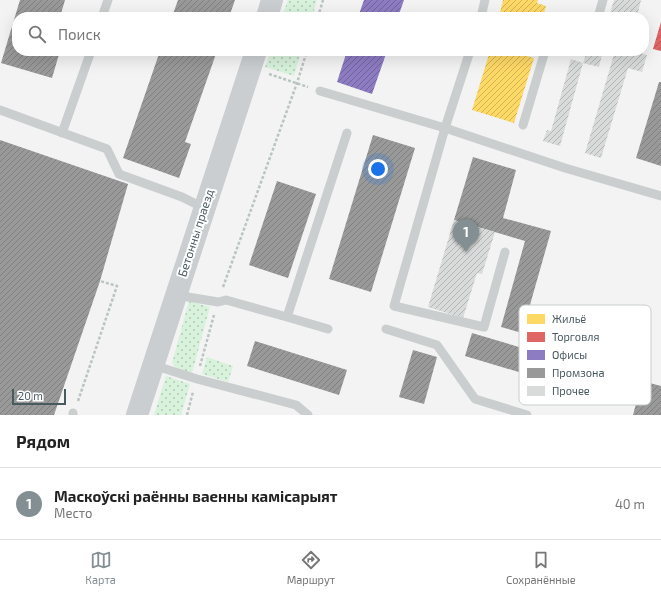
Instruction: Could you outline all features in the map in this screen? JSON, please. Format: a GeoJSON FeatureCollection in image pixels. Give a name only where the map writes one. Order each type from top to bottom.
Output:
{"type":"FeatureCollection","features":[{"type":"Feature","properties":{"kind":"street"},"geometry":{"type":"LineString","coordinates":[[268,12],[272,0]]}},
{"type":"Feature","properties":{"kind":"street","name":"Бетонны праезд"},"geometry":{"type":"LineString","coordinates":[[137,415],[253,59]]}},
{"type":"Feature","properties":{"kind":"lane"},"geometry":{"type":"LineString","coordinates":[[104,12],[108,0]]}},
{"type":"Feature","properties":{"kind":"lane"},"geometry":{"type":"LineString","coordinates":[[482,12],[485,0]]}},
{"type":"Feature","properties":{"kind":"lane"},"geometry":{"type":"LineString","coordinates":[[599,12],[603,0]]}},
{"type":"Feature","properties":{"kind":"lane"},"geometry":{"type":"LineString","coordinates":[[62,133],[88,56]]}},
{"type":"Feature","properties":{"kind":"lane"},"geometry":{"type":"LineString","coordinates":[[468,56],[445,128],[394,306],[484,327],[505,252]]}},
{"type":"Feature","properties":{"kind":"lane"},"geometry":{"type":"LineString","coordinates":[[523,125],[544,56]]}},
{"type":"Feature","properties":{"kind":"lane"},"geometry":{"type":"LineString","coordinates":[[320,91],[445,128],[565,168],[661,196]]}},
{"type":"Feature","properties":{"kind":"lane"},"geometry":{"type":"LineString","coordinates":[[0,110],[107,149],[119,174],[182,197],[204,208]]}},
{"type":"Feature","properties":{"kind":"lane"},"geometry":{"type":"LineString","coordinates":[[287,317],[347,133]]}},
{"type":"Feature","properties":{"kind":"lane"},"geometry":{"type":"LineString","coordinates":[[176,295],[218,302],[226,300],[328,329]]}},
{"type":"Feature","properties":{"kind":"lane"},"geometry":{"type":"LineString","coordinates":[[386,329],[437,345],[475,399],[527,415]]}},
{"type":"Feature","properties":{"kind":"lane"},"geometry":{"type":"LineString","coordinates":[[153,365],[197,380],[296,405],[308,415]]}},
{"type":"Feature","properties":{"kind":"path"},"geometry":{"type":"LineString","coordinates":[[319,12],[323,0]]}},
{"type":"Feature","properties":{"kind":"path"},"geometry":{"type":"LineString","coordinates":[[187,415],[218,302],[305,56]]}},
{"type":"Feature","properties":{"kind":"path"},"geometry":{"type":"LineString","coordinates":[[253,59],[297,83],[320,91]]}},
{"type":"Feature","properties":{"kind":"path"},"geometry":{"type":"LineString","coordinates":[[73,414],[117,286],[100,281]]}},
{"type":"Feature","properties":{"kind":"green space"},"geometry":{"type":"Polygon","coordinates":[[[288,0],[317,0],[313,12],[284,12],[288,0]]]}},
{"type":"Feature","properties":{"kind":"green space"},"geometry":{"type":"Polygon","coordinates":[[[269,56],[300,56],[294,76],[265,67],[269,56]]]}},
{"type":"Feature","properties":{"kind":"green space"},"geometry":{"type":"Polygon","coordinates":[[[189,301],[210,307],[192,373],[178,369],[172,363],[189,301]]]}},
{"type":"Feature","properties":{"kind":"green space"},"geometry":{"type":"Polygon","coordinates":[[[207,357],[233,366],[228,382],[202,374],[207,357]]]}},
{"type":"Feature","properties":{"kind":"green space"},"geometry":{"type":"Polygon","coordinates":[[[166,376],[190,384],[181,415],[154,415],[166,376]]]}},
{"type":"Feature","properties":{"kind":"building: Жильё"},"geometry":{"type":"Polygon","coordinates":[[[503,0],[538,0],[537,3],[546,6],[544,12],[500,12],[503,0]]]}},
{"type":"Feature","properties":{"kind":"building: Жильё"},"geometry":{"type":"Polygon","coordinates":[[[488,56],[527,56],[534,58],[514,123],[472,110],[488,56]]]}},
{"type":"Feature","properties":{"kind":"building: Торговля"},"geometry":{"type":"Polygon","coordinates":[[[661,22],[661,51],[653,49],[661,22]]]}},
{"type":"Feature","properties":{"kind":"building: Офисы"},"geometry":{"type":"Polygon","coordinates":[[[364,0],[404,0],[400,12],[360,12],[364,0]]]}},
{"type":"Feature","properties":{"kind":"building: Офисы"},"geometry":{"type":"Polygon","coordinates":[[[345,56],[385,56],[372,94],[337,82],[345,56]]]}},
{"type":"Feature","properties":{"kind":"building: Промзона"},"geometry":{"type":"Polygon","coordinates":[[[20,0],[65,0],[61,12],[16,12],[20,0]]]}},
{"type":"Feature","properties":{"kind":"building: Промзона"},"geometry":{"type":"Polygon","coordinates":[[[178,0],[235,0],[231,12],[174,12],[178,0]]]}},
{"type":"Feature","properties":{"kind":"building: Промзона"},"geometry":{"type":"Polygon","coordinates":[[[12,27],[12,56],[59,56],[52,78],[1,63],[12,27]]]}},
{"type":"Feature","properties":{"kind":"building: Промзона"},"geometry":{"type":"Polygon","coordinates":[[[158,56],[215,56],[185,142],[191,144],[179,178],[123,158],[158,56]]]}},
{"type":"Feature","properties":{"kind":"building: Промзона"},"geometry":{"type":"Polygon","coordinates":[[[659,82],[661,82],[661,166],[636,158],[659,82]]]}},
{"type":"Feature","properties":{"kind":"building: Промзона"},"geometry":{"type":"Polygon","coordinates":[[[373,135],[415,148],[371,292],[329,279],[373,135]]]}},
{"type":"Feature","properties":{"kind":"building: Промзона"},"geometry":{"type":"Polygon","coordinates":[[[0,140],[128,184],[100,281],[54,415],[0,415],[0,140]]]}},
{"type":"Feature","properties":{"kind":"building: Промзона"},"geometry":{"type":"Polygon","coordinates":[[[473,157],[516,170],[503,218],[551,231],[530,305],[519,305],[519,332],[501,327],[525,241],[454,220],[473,157]]]}},
{"type":"Feature","properties":{"kind":"building: Промзона"},"geometry":{"type":"Polygon","coordinates":[[[277,181],[316,194],[288,278],[249,265],[277,181]]]}},
{"type":"Feature","properties":{"kind":"building: Промзона"},"geometry":{"type":"Polygon","coordinates":[[[472,333],[519,347],[519,372],[465,356],[472,333]]]}},
{"type":"Feature","properties":{"kind":"building: Промзона"},"geometry":{"type":"Polygon","coordinates":[[[255,341],[347,370],[339,395],[247,366],[255,341]]]}},
{"type":"Feature","properties":{"kind":"building: Промзона"},"geometry":{"type":"Polygon","coordinates":[[[413,350],[437,357],[424,404],[399,397],[413,350]]]}},
{"type":"Feature","properties":{"kind":"building: Промзона"},"geometry":{"type":"Polygon","coordinates":[[[651,383],[661,386],[661,415],[633,415],[636,405],[651,405],[651,383]]]}},
{"type":"Feature","properties":{"kind":"building: Прочее"},"geometry":{"type":"Polygon","coordinates":[[[614,0],[641,0],[638,12],[610,12],[614,0]]]}},
{"type":"Feature","properties":{"kind":"building: Прочее"},"geometry":{"type":"Polygon","coordinates":[[[585,56],[602,56],[599,67],[583,63],[585,56]]]}},
{"type":"Feature","properties":{"kind":"building: Прочее"},"geometry":{"type":"Polygon","coordinates":[[[614,56],[647,56],[642,72],[628,68],[601,158],[585,153],[614,56]]]}},
{"type":"Feature","properties":{"kind":"building: Прочее"},"geometry":{"type":"Polygon","coordinates":[[[571,59],[583,63],[560,146],[543,141],[547,130],[551,131],[571,59]]]}},
{"type":"Feature","properties":{"kind":"building: Прочее"},"geometry":{"type":"Polygon","coordinates":[[[454,220],[495,232],[482,274],[477,273],[463,318],[428,307],[454,220]]]}},
{"type":"Feature","properties":{"kind":"place","name":"Маскоўскі раённы ваенны камісарыят"},"geometry":{"type":"Point","coordinates":[466,252]}}]}
